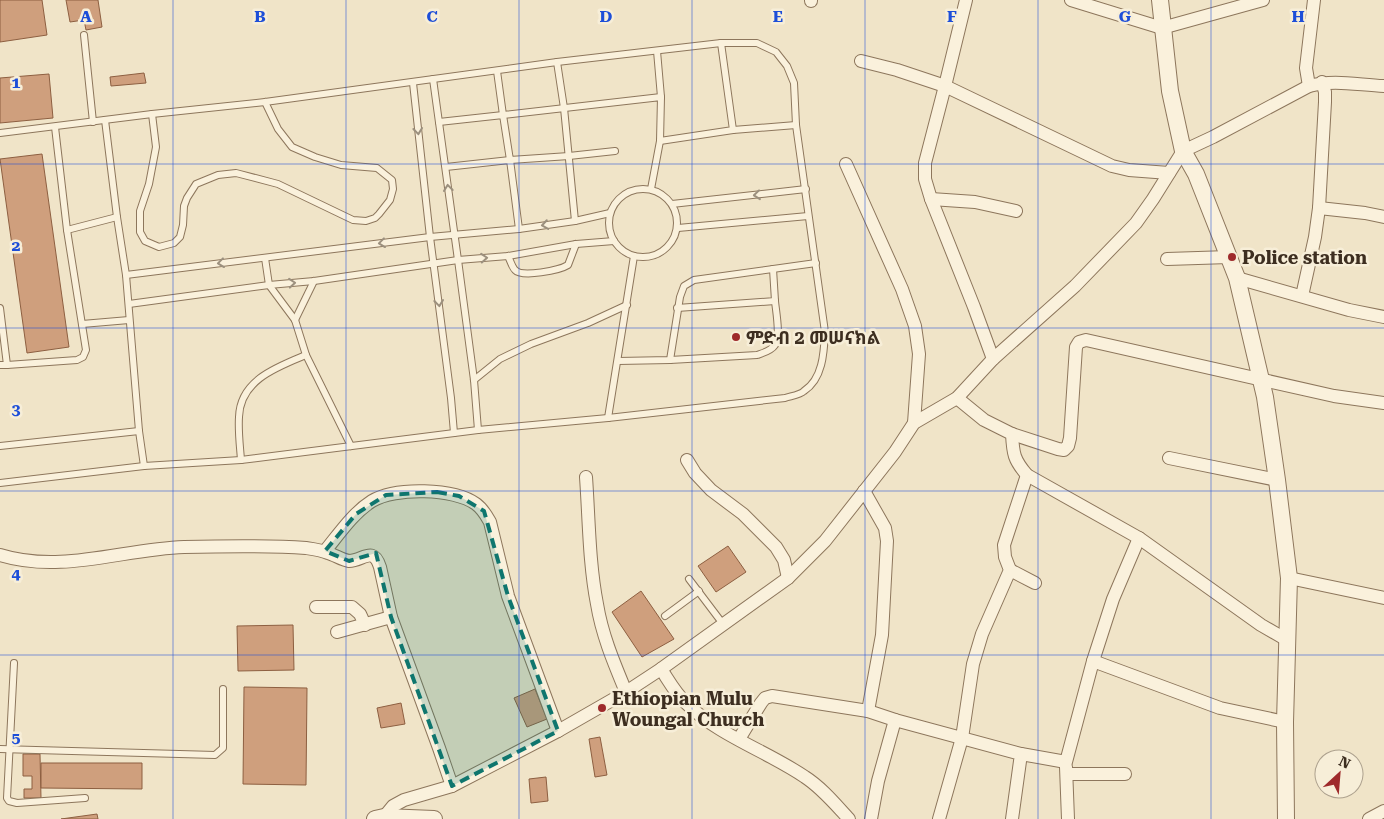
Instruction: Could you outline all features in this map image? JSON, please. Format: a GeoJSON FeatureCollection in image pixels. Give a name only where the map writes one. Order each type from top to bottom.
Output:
{"type":"FeatureCollection","features":[{"type":"Feature","properties":{"kind":"street"},"geometry":{"type":"LineString","coordinates":[[966,0],[946,86],[925,163],[926,179],[931,199],[993,359]]}},
{"type":"Feature","properties":{"kind":"street"},"geometry":{"type":"LineString","coordinates":[[1071,0],[1162,28],[1263,0]]}},
{"type":"Feature","properties":{"kind":"street"},"geometry":{"type":"LineString","coordinates":[[1160,0],[1170,91],[1183,151],[1196,174],[1237,278],[1262,380],[1278,480],[1289,578],[1285,722],[1286,819]]}},
{"type":"Feature","properties":{"kind":"street"},"geometry":{"type":"LineString","coordinates":[[1308,86],[1306,68],[1314,0]]}},
{"type":"Feature","properties":{"kind":"street"},"geometry":{"type":"LineString","coordinates":[[861,61],[897,70],[946,86],[1112,166],[1129,170],[1168,174]]}},
{"type":"Feature","properties":{"kind":"street"},"geometry":{"type":"LineString","coordinates":[[1302,296],[1315,237],[1319,208],[1325,102],[1322,82]]}},
{"type":"Feature","properties":{"kind":"street"},"geometry":{"type":"LineString","coordinates":[[380,818],[393,806],[404,800],[452,786],[558,731],[626,692],[788,578],[825,541],[895,452],[914,423],[957,398],[993,359],[1075,286],[1136,223],[1154,199],[1183,151],[1308,86],[1322,82],[1384,86]]}},
{"type":"Feature","properties":{"kind":"street"},"geometry":{"type":"LineString","coordinates":[[846,164],[902,289],[915,326],[919,354],[914,423]]}},
{"type":"Feature","properties":{"kind":"street"},"geometry":{"type":"LineString","coordinates":[[931,199],[975,202],[1016,211]]}},
{"type":"Feature","properties":{"kind":"street"},"geometry":{"type":"LineString","coordinates":[[1319,208],[1365,213],[1384,218]]}},
{"type":"Feature","properties":{"kind":"street"},"geometry":{"type":"LineString","coordinates":[[1167,259],[1229,257]]}},
{"type":"Feature","properties":{"kind":"street"},"geometry":{"type":"LineString","coordinates":[[1237,278],[1349,310],[1384,317]]}},
{"type":"Feature","properties":{"kind":"street"},"geometry":{"type":"LineString","coordinates":[[957,398],[984,420],[1012,434],[1064,450],[1068,446],[1070,438],[1076,348],[1079,342],[1086,340],[1334,396],[1384,403]]}},
{"type":"Feature","properties":{"kind":"street"},"geometry":{"type":"LineString","coordinates":[[1012,434],[1013,453],[1017,463],[1027,475],[1139,538],[1261,625],[1287,640]]}},
{"type":"Feature","properties":{"kind":"street"},"geometry":{"type":"LineString","coordinates":[[1170,458],[1278,480]]}},
{"type":"Feature","properties":{"kind":"street"},"geometry":{"type":"LineString","coordinates":[[687,460],[695,473],[711,490],[743,514],[776,547],[784,560],[788,578]]}},
{"type":"Feature","properties":{"kind":"street"},"geometry":{"type":"LineString","coordinates":[[1027,475],[1004,545],[1005,557],[1010,570],[1035,583]]}},
{"type":"Feature","properties":{"kind":"street"},"geometry":{"type":"LineString","coordinates":[[586,477],[596,604],[609,652],[626,692]]}},
{"type":"Feature","properties":{"kind":"street"},"geometry":{"type":"LineString","coordinates":[[864,491],[885,528],[887,541],[882,635],[868,711]]}},
{"type":"Feature","properties":{"kind":"street"},"geometry":{"type":"LineString","coordinates":[[325,552],[356,514],[372,501],[386,495],[411,492],[437,492],[459,496],[475,503],[484,511],[490,522],[508,596],[558,731]]}},
{"type":"Feature","properties":{"kind":"street"},"geometry":{"type":"LineString","coordinates":[[1068,819],[1066,768],[1093,661],[1113,599],[1139,538]]}},
{"type":"Feature","properties":{"kind":"street"},"geometry":{"type":"LineString","coordinates":[[0,555],[18,561],[40,563],[75,561],[154,548],[266,546],[307,548],[325,552],[349,561],[370,555],[374,556],[378,560],[380,567],[391,617],[440,748],[452,786]]}},
{"type":"Feature","properties":{"kind":"street"},"geometry":{"type":"LineString","coordinates":[[939,819],[962,738],[973,664],[982,634],[1010,570]]}},
{"type":"Feature","properties":{"kind":"street"},"geometry":{"type":"LineString","coordinates":[[1289,578],[1384,598]]}},
{"type":"Feature","properties":{"kind":"street"},"geometry":{"type":"LineString","coordinates":[[316,607],[352,607],[360,614],[364,625]]}},
{"type":"Feature","properties":{"kind":"street"},"geometry":{"type":"LineString","coordinates":[[337,632],[391,617]]}},
{"type":"Feature","properties":{"kind":"street"},"geometry":{"type":"LineString","coordinates":[[1093,661],[1220,708],[1285,722]]}},
{"type":"Feature","properties":{"kind":"street"},"geometry":{"type":"LineString","coordinates":[[661,669],[685,702],[718,728],[807,778],[823,791],[849,819]]}},
{"type":"Feature","properties":{"kind":"street"},"geometry":{"type":"LineString","coordinates":[[739,739],[761,703],[765,698],[772,696],[868,711],[1066,768],[1126,774]]}},
{"type":"Feature","properties":{"kind":"street"},"geometry":{"type":"LineString","coordinates":[[871,819],[878,781],[895,720]]}},
{"type":"Feature","properties":{"kind":"street"},"geometry":{"type":"LineString","coordinates":[[1012,819],[1021,754]]}},
{"type":"Feature","properties":{"kind":"street"},"geometry":{"type":"LineString","coordinates":[[1369,819],[1384,811]]}},
{"type":"Feature","properties":{"kind":"street"},"geometry":{"type":"LineString","coordinates":[[380,818],[434,819]]}},
{"type":"Feature","properties":{"kind":"lane"},"geometry":{"type":"LineString","coordinates":[[84,35],[93,122]]}},
{"type":"Feature","properties":{"kind":"lane"},"geometry":{"type":"LineString","coordinates":[[0,134],[152,114],[265,102],[557,62],[657,50],[721,44],[757,43],[776,52],[788,66],[794,84],[796,125],[825,332],[824,358],[817,377],[805,392],[785,398],[608,418],[478,430],[241,460],[144,466],[0,483]]}},
{"type":"Feature","properties":{"kind":"lane"},"geometry":{"type":"LineString","coordinates":[[721,44],[733,130]]}},
{"type":"Feature","properties":{"kind":"lane"},"geometry":{"type":"LineString","coordinates":[[651,189],[660,141],[661,97],[657,50]]}},
{"type":"Feature","properties":{"kind":"lane"},"geometry":{"type":"LineString","coordinates":[[557,62],[564,108],[575,221]]}},
{"type":"Feature","properties":{"kind":"lane"},"geometry":{"type":"LineString","coordinates":[[497,70],[519,229]]}},
{"type":"Feature","properties":{"kind":"lane"},"geometry":{"type":"LineString","coordinates":[[433,79],[474,380],[478,430]]}},
{"type":"Feature","properties":{"kind":"lane"},"geometry":{"type":"LineString","coordinates":[[413,82],[454,434]]}},
{"type":"Feature","properties":{"kind":"lane"},"geometry":{"type":"LineString","coordinates":[[440,122],[661,97]]}},
{"type":"Feature","properties":{"kind":"lane"},"geometry":{"type":"LineString","coordinates":[[152,114],[156,147],[149,184],[140,211],[140,232],[145,241],[159,247],[174,243],[180,237],[184,225],[184,206],[196,184],[218,175],[236,173],[278,184],[353,220],[366,221],[375,218],[390,200],[393,189],[392,180],[377,168],[342,165],[315,157],[292,147],[278,129],[265,102]]}},
{"type":"Feature","properties":{"kind":"lane"},"geometry":{"type":"LineString","coordinates":[[105,120],[126,275],[139,431],[144,466]]}},
{"type":"Feature","properties":{"kind":"lane"},"geometry":{"type":"LineString","coordinates":[[660,141],[733,130],[796,125]]}},
{"type":"Feature","properties":{"kind":"lane"},"geometry":{"type":"LineString","coordinates":[[0,308],[3,365],[77,360],[83,357],[86,350],[54,127]]}},
{"type":"Feature","properties":{"kind":"lane"},"geometry":{"type":"LineString","coordinates":[[446,167],[615,151]]}},
{"type":"Feature","properties":{"kind":"lane"},"geometry":{"type":"LineString","coordinates":[[638,189],[651,189],[663,194],[672,204],[677,216],[678,228],[674,239],[667,248],[657,255],[646,257],[634,256],[622,250],[614,240],[609,227],[610,213],[616,201],[626,193],[638,189]]}},
{"type":"Feature","properties":{"kind":"lane"},"geometry":{"type":"LineString","coordinates":[[672,204],[806,189]]}},
{"type":"Feature","properties":{"kind":"lane"},"geometry":{"type":"LineString","coordinates":[[126,275],[430,237],[519,229],[575,221],[610,213]]}},
{"type":"Feature","properties":{"kind":"lane"},"geometry":{"type":"LineString","coordinates":[[678,228],[808,216]]}},
{"type":"Feature","properties":{"kind":"lane"},"geometry":{"type":"LineString","coordinates":[[68,230],[117,217]]}},
{"type":"Feature","properties":{"kind":"lane"},"geometry":{"type":"LineString","coordinates":[[129,304],[269,285],[314,281],[434,263],[508,256],[576,244],[614,240]]}},
{"type":"Feature","properties":{"kind":"lane"},"geometry":{"type":"LineString","coordinates":[[508,256],[515,270],[521,274],[560,270],[568,265],[576,244]]}},
{"type":"Feature","properties":{"kind":"lane"},"geometry":{"type":"LineString","coordinates":[[608,418],[634,256]]}},
{"type":"Feature","properties":{"kind":"lane"},"geometry":{"type":"LineString","coordinates":[[265,258],[269,285],[295,320],[306,355],[351,446]]}},
{"type":"Feature","properties":{"kind":"lane"},"geometry":{"type":"LineString","coordinates":[[670,360],[677,308],[684,286],[694,280],[816,263]]}},
{"type":"Feature","properties":{"kind":"lane"},"geometry":{"type":"LineString","coordinates":[[618,361],[757,355],[769,350],[775,345],[778,335],[773,269]]}},
{"type":"Feature","properties":{"kind":"lane"},"geometry":{"type":"LineString","coordinates":[[295,320],[314,281]]}},
{"type":"Feature","properties":{"kind":"lane"},"geometry":{"type":"LineString","coordinates":[[677,308],[775,301]]}},
{"type":"Feature","properties":{"kind":"lane"},"geometry":{"type":"LineString","coordinates":[[474,380],[500,359],[627,305]]}},
{"type":"Feature","properties":{"kind":"lane"},"geometry":{"type":"LineString","coordinates":[[82,324],[129,320]]}},
{"type":"Feature","properties":{"kind":"lane"},"geometry":{"type":"LineString","coordinates":[[241,460],[238,417],[242,400],[252,384],[275,368],[306,355]]}},
{"type":"Feature","properties":{"kind":"lane"},"geometry":{"type":"LineString","coordinates":[[0,446],[139,431]]}},
{"type":"Feature","properties":{"kind":"lane"},"geometry":{"type":"LineString","coordinates":[[690,579],[723,624]]}},
{"type":"Feature","properties":{"kind":"lane"},"geometry":{"type":"LineString","coordinates":[[665,616],[699,591]]}},
{"type":"Feature","properties":{"kind":"lane"},"geometry":{"type":"LineString","coordinates":[[14,663],[8,748],[7,798],[9,801],[17,803],[85,798]]}},
{"type":"Feature","properties":{"kind":"lane"},"geometry":{"type":"LineString","coordinates":[[0,749],[215,755],[223,748],[223,689]]}},
{"type":"Feature","properties":{"kind":"highlighted area"},"geometry":{"type":"Polygon","coordinates":[[[437,492],[459,496],[484,511],[508,596],[558,731],[452,786],[391,617],[376,553],[349,561],[325,551],[356,514],[386,495],[437,492]]]}},
{"type":"Feature","properties":{"kind":"building"},"geometry":{"type":"Polygon","coordinates":[[[0,0],[42,0],[47,35],[0,42],[0,0]]]}},
{"type":"Feature","properties":{"kind":"building"},"geometry":{"type":"Polygon","coordinates":[[[66,0],[98,0],[102,27],[86,30],[84,20],[70,22],[66,0]]]}},
{"type":"Feature","properties":{"kind":"building"},"geometry":{"type":"Polygon","coordinates":[[[144,73],[146,83],[111,86],[110,77],[144,73]]]}},
{"type":"Feature","properties":{"kind":"building"},"geometry":{"type":"Polygon","coordinates":[[[49,74],[53,118],[0,123],[0,78],[49,74]]]}},
{"type":"Feature","properties":{"kind":"building"},"geometry":{"type":"Polygon","coordinates":[[[42,154],[69,347],[27,353],[0,159],[42,154]]]}},
{"type":"Feature","properties":{"kind":"building"},"geometry":{"type":"Polygon","coordinates":[[[728,546],[746,572],[716,592],[698,566],[728,546]]]}},
{"type":"Feature","properties":{"kind":"building"},"geometry":{"type":"Polygon","coordinates":[[[641,591],[674,639],[642,657],[612,612],[641,591]]]}},
{"type":"Feature","properties":{"kind":"building"},"geometry":{"type":"Polygon","coordinates":[[[293,625],[294,670],[238,671],[237,626],[293,625]]]}},
{"type":"Feature","properties":{"kind":"building"},"geometry":{"type":"Polygon","coordinates":[[[244,687],[307,688],[306,785],[243,784],[244,687]]]}},
{"type":"Feature","properties":{"kind":"building"},"geometry":{"type":"Polygon","coordinates":[[[535,689],[547,719],[527,727],[514,698],[535,689]]]}},
{"type":"Feature","properties":{"kind":"building"},"geometry":{"type":"Polygon","coordinates":[[[401,703],[405,724],[381,728],[377,708],[401,703]]]}},
{"type":"Feature","properties":{"kind":"building"},"geometry":{"type":"Polygon","coordinates":[[[600,737],[607,775],[595,777],[589,739],[600,737]]]}},
{"type":"Feature","properties":{"kind":"building"},"geometry":{"type":"Polygon","coordinates":[[[23,754],[40,754],[41,798],[24,798],[24,789],[32,789],[32,776],[23,776],[23,754]]]}},
{"type":"Feature","properties":{"kind":"building"},"geometry":{"type":"Polygon","coordinates":[[[41,763],[142,763],[142,789],[41,788],[41,763]]]}},
{"type":"Feature","properties":{"kind":"building"},"geometry":{"type":"Polygon","coordinates":[[[546,777],[548,801],[531,803],[529,779],[546,777]]]}},
{"type":"Feature","properties":{"kind":"building"},"geometry":{"type":"Polygon","coordinates":[[[97,814],[98,819],[61,819],[97,814]]]}},
{"type":"Feature","properties":{"kind":"place","name":"Police station"},"geometry":{"type":"Point","coordinates":[1232,257]}},
{"type":"Feature","properties":{"kind":"place","name":"ምድብ 2 መሠናክል"},"geometry":{"type":"Point","coordinates":[736,337]}},
{"type":"Feature","properties":{"kind":"place","name":"Ethiopian Mulu Woungal Church"},"geometry":{"type":"Point","coordinates":[602,708]}}]}
